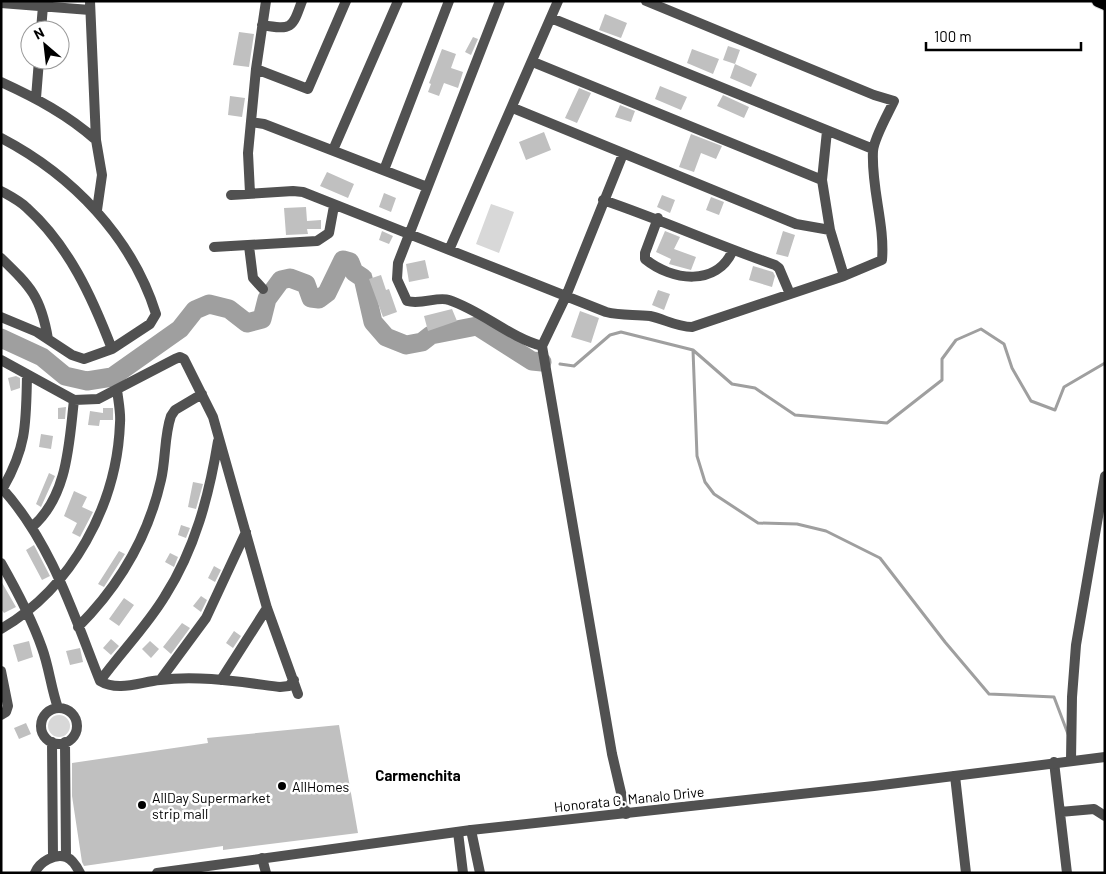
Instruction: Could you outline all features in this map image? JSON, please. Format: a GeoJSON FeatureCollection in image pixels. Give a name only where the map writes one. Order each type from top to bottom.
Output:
{"type":"FeatureCollection","features":[{"type":"Feature","properties":{"kind":"main road"},"geometry":{"type":"LineString","coordinates":[[1098,1],[1105,4]]}},
{"type":"Feature","properties":{"kind":"street"},"geometry":{"type":"LineString","coordinates":[[250,193],[248,153],[256,69],[266,1]]}},
{"type":"Feature","properties":{"kind":"street"},"geometry":{"type":"LineString","coordinates":[[262,25],[284,29],[290,27],[294,24],[302,1]]}},
{"type":"Feature","properties":{"kind":"street"},"geometry":{"type":"LineString","coordinates":[[256,69],[308,89],[346,1]]}},
{"type":"Feature","properties":{"kind":"street"},"geometry":{"type":"LineString","coordinates":[[333,150],[398,1]]}},
{"type":"Feature","properties":{"kind":"street"},"geometry":{"type":"LineString","coordinates":[[384,170],[449,1]]}},
{"type":"Feature","properties":{"kind":"street"},"geometry":{"type":"LineString","coordinates":[[500,1],[398,263],[397,279],[407,301],[416,304],[446,299],[480,314],[524,340],[542,346]]}},
{"type":"Feature","properties":{"kind":"street"},"geometry":{"type":"LineString","coordinates":[[449,250],[513,108],[558,1]]}},
{"type":"Feature","properties":{"kind":"street"},"geometry":{"type":"LineString","coordinates":[[231,194],[303,192],[334,206],[619,315],[652,317],[676,325],[692,327],[844,276],[882,260],[883,247],[875,191],[873,149],[894,101],[874,95],[646,1]]}},
{"type":"Feature","properties":{"kind":"street"},"geometry":{"type":"LineString","coordinates":[[1,3],[43,6],[90,5],[96,140],[102,175],[96,210]]}},
{"type":"Feature","properties":{"kind":"street"},"geometry":{"type":"LineString","coordinates":[[42,20],[43,6]]}},
{"type":"Feature","properties":{"kind":"street"},"geometry":{"type":"LineString","coordinates":[[551,18],[873,149]]}},
{"type":"Feature","properties":{"kind":"street"},"geometry":{"type":"LineString","coordinates":[[533,62],[822,180]]}},
{"type":"Feature","properties":{"kind":"street"},"geometry":{"type":"LineString","coordinates":[[36,98],[38,70]]}},
{"type":"Feature","properties":{"kind":"street"},"geometry":{"type":"LineString","coordinates":[[1,82],[36,98],[77,123],[96,140]]}},
{"type":"Feature","properties":{"kind":"street"},"geometry":{"type":"LineString","coordinates":[[513,108],[796,224],[830,230]]}},
{"type":"Feature","properties":{"kind":"street"},"geometry":{"type":"LineString","coordinates":[[251,122],[264,124],[427,187]]}},
{"type":"Feature","properties":{"kind":"street"},"geometry":{"type":"LineString","coordinates":[[827,131],[822,180],[830,230],[844,276]]}},
{"type":"Feature","properties":{"kind":"street"},"geometry":{"type":"LineString","coordinates":[[1,138],[37,158],[85,196],[135,267],[151,297],[156,314],[150,324],[112,349],[84,359],[72,355],[48,339],[1,317]]}},
{"type":"Feature","properties":{"kind":"street"},"geometry":{"type":"LineString","coordinates":[[623,154],[566,296],[542,346],[610,744],[626,814]]}},
{"type":"Feature","properties":{"kind":"street"},"geometry":{"type":"LineString","coordinates":[[1,191],[27,207],[64,252],[93,301],[112,349]]}},
{"type":"Feature","properties":{"kind":"street"},"geometry":{"type":"LineString","coordinates":[[603,200],[658,218],[733,250],[775,264],[779,268],[790,294]]}},
{"type":"Feature","properties":{"kind":"street"},"geometry":{"type":"LineString","coordinates":[[214,247],[317,241],[329,233],[334,206]]}},
{"type":"Feature","properties":{"kind":"street"},"geometry":{"type":"LineString","coordinates":[[658,218],[645,253],[645,259],[681,278],[706,274],[721,268],[733,250]]}},
{"type":"Feature","properties":{"kind":"street"},"geometry":{"type":"LineString","coordinates":[[249,246],[253,278],[263,289]]}},
{"type":"Feature","properties":{"kind":"street"},"geometry":{"type":"LineString","coordinates":[[1,258],[36,296],[44,312],[48,339]]}},
{"type":"Feature","properties":{"kind":"street"},"geometry":{"type":"LineString","coordinates":[[1,360],[74,400],[98,399],[180,357],[213,417],[267,608],[298,694]]}},
{"type":"Feature","properties":{"kind":"street"},"geometry":{"type":"LineString","coordinates":[[27,375],[26,419],[22,449],[16,464],[2,487],[32,527],[60,580],[100,680],[108,686],[122,686],[161,679],[221,680],[280,687],[289,686],[294,680]]}},
{"type":"Feature","properties":{"kind":"street"},"geometry":{"type":"LineString","coordinates":[[1,629],[29,612],[60,580],[90,536],[105,505],[121,422],[117,389]]}},
{"type":"Feature","properties":{"kind":"street"},"geometry":{"type":"LineString","coordinates":[[78,627],[103,602],[124,572],[148,522],[162,479],[171,416],[175,410],[202,394]]}},
{"type":"Feature","properties":{"kind":"street"},"geometry":{"type":"LineString","coordinates":[[32,527],[45,516],[58,489],[64,470],[74,400]]}},
{"type":"Feature","properties":{"kind":"street"},"geometry":{"type":"LineString","coordinates":[[100,680],[145,624],[181,569],[196,533],[210,487],[218,439]]}},
{"type":"Feature","properties":{"kind":"street"},"geometry":{"type":"LineString","coordinates":[[1071,760],[1072,696],[1076,645],[1105,476]]}},
{"type":"Feature","properties":{"kind":"street"},"geometry":{"type":"LineString","coordinates":[[161,679],[206,618],[246,532]]}},
{"type":"Feature","properties":{"kind":"street"},"geometry":{"type":"LineString","coordinates":[[1,563],[29,612],[43,650],[50,684],[58,708]]}},
{"type":"Feature","properties":{"kind":"street"},"geometry":{"type":"LineString","coordinates":[[221,680],[267,608]]}},
{"type":"Feature","properties":{"kind":"street"},"geometry":{"type":"LineString","coordinates":[[1,670],[8,706],[6,712],[1,715]]}},
{"type":"Feature","properties":{"kind":"street"},"geometry":{"type":"LineString","coordinates":[[58,708],[70,712],[76,722],[74,734],[65,742],[52,742],[44,735],[41,725],[48,711],[58,708]]}},
{"type":"Feature","properties":{"kind":"street"},"geometry":{"type":"LineString","coordinates":[[52,742],[53,857]]}},
{"type":"Feature","properties":{"kind":"street"},"geometry":{"type":"LineString","coordinates":[[65,742],[66,857],[80,873]]}},
{"type":"Feature","properties":{"kind":"street","name":"Honorata G. Manalo Drive"},"geometry":{"type":"LineString","coordinates":[[156,873],[216,869],[262,858],[471,830],[626,814],[1105,757]]}},
{"type":"Feature","properties":{"kind":"street"},"geometry":{"type":"LineString","coordinates":[[1054,762],[1067,873]]}},
{"type":"Feature","properties":{"kind":"street"},"geometry":{"type":"LineString","coordinates":[[955,776],[966,873]]}},
{"type":"Feature","properties":{"kind":"street"},"geometry":{"type":"LineString","coordinates":[[1060,812],[1094,809],[1105,816]]}},
{"type":"Feature","properties":{"kind":"street"},"geometry":{"type":"LineString","coordinates":[[471,830],[480,873]]}},
{"type":"Feature","properties":{"kind":"street"},"geometry":{"type":"LineString","coordinates":[[458,832],[463,873]]}},
{"type":"Feature","properties":{"kind":"street"},"geometry":{"type":"LineString","coordinates":[[35,873],[37,868],[53,857],[66,857]]}},
{"type":"Feature","properties":{"kind":"street"},"geometry":{"type":"LineString","coordinates":[[262,858],[266,873]]}},
{"type":"Feature","properties":{"kind":"shaded area"},"geometry":{"type":"Polygon","coordinates":[[[491,204],[514,212],[499,253],[476,244],[491,204]]]}},
{"type":"Feature","properties":{"kind":"shaded area"},"geometry":{"type":"Polygon","coordinates":[[[59,715],[67,718],[70,726],[67,734],[59,737],[51,734],[48,726],[51,718],[59,715]]]}},
{"type":"Feature","properties":{"kind":"building"},"geometry":{"type":"Polygon","coordinates":[[[605,14],[627,23],[621,38],[599,30],[605,14]]]}},
{"type":"Feature","properties":{"kind":"building"},"geometry":{"type":"Polygon","coordinates":[[[239,32],[254,34],[249,67],[233,65],[239,32]]]}},
{"type":"Feature","properties":{"kind":"building"},"geometry":{"type":"Polygon","coordinates":[[[473,37],[478,39],[471,55],[465,52],[473,37]]]}},
{"type":"Feature","properties":{"kind":"building"},"geometry":{"type":"Polygon","coordinates":[[[728,46],[740,50],[735,64],[723,60],[728,46]]]}},
{"type":"Feature","properties":{"kind":"building"},"geometry":{"type":"Polygon","coordinates":[[[442,49],[456,54],[451,68],[463,72],[458,88],[444,83],[439,96],[428,92],[431,84],[429,83],[442,49]]]}},
{"type":"Feature","properties":{"kind":"building"},"geometry":{"type":"Polygon","coordinates":[[[692,49],[719,59],[713,74],[687,63],[692,49]]]}},
{"type":"Feature","properties":{"kind":"building"},"geometry":{"type":"Polygon","coordinates":[[[735,64],[757,74],[751,87],[730,78],[735,64]]]}},
{"type":"Feature","properties":{"kind":"building"},"geometry":{"type":"Polygon","coordinates":[[[660,86],[687,97],[681,110],[655,99],[660,86]]]}},
{"type":"Feature","properties":{"kind":"building"},"geometry":{"type":"Polygon","coordinates":[[[579,88],[591,93],[577,123],[565,118],[579,88]]]}},
{"type":"Feature","properties":{"kind":"building"},"geometry":{"type":"Polygon","coordinates":[[[723,95],[749,107],[744,118],[717,106],[723,95]]]}},
{"type":"Feature","properties":{"kind":"building"},"geometry":{"type":"Polygon","coordinates":[[[230,96],[245,98],[242,117],[228,115],[230,96]]]}},
{"type":"Feature","properties":{"kind":"building"},"geometry":{"type":"Polygon","coordinates":[[[620,105],[635,111],[631,122],[615,117],[620,105]]]}},
{"type":"Feature","properties":{"kind":"building"},"geometry":{"type":"Polygon","coordinates":[[[544,132],[551,150],[526,160],[519,142],[544,132]]]}},
{"type":"Feature","properties":{"kind":"building"},"geometry":{"type":"Polygon","coordinates":[[[691,134],[722,146],[716,159],[701,153],[694,172],[679,167],[691,134]]]}},
{"type":"Feature","properties":{"kind":"building"},"geometry":{"type":"Polygon","coordinates":[[[327,172],[354,184],[348,198],[320,186],[327,172]]]}},
{"type":"Feature","properties":{"kind":"building"},"geometry":{"type":"Polygon","coordinates":[[[384,193],[396,198],[391,212],[379,207],[384,193]]]}},
{"type":"Feature","properties":{"kind":"building"},"geometry":{"type":"Polygon","coordinates":[[[662,195],[675,200],[670,213],[657,207],[662,195]]]}},
{"type":"Feature","properties":{"kind":"building"},"geometry":{"type":"Polygon","coordinates":[[[711,197],[724,202],[719,215],[706,210],[711,197]]]}},
{"type":"Feature","properties":{"kind":"building"},"geometry":{"type":"Polygon","coordinates":[[[306,207],[307,221],[321,220],[321,229],[307,229],[308,234],[286,235],[284,208],[306,207]]]}},
{"type":"Feature","properties":{"kind":"building"},"geometry":{"type":"Polygon","coordinates":[[[382,231],[393,236],[389,244],[379,240],[382,231]]]}},
{"type":"Feature","properties":{"kind":"building"},"geometry":{"type":"Polygon","coordinates":[[[665,231],[680,237],[674,249],[696,257],[691,270],[669,264],[671,259],[656,252],[665,231]]]}},
{"type":"Feature","properties":{"kind":"building"},"geometry":{"type":"Polygon","coordinates":[[[783,231],[795,235],[788,257],[776,254],[783,231]]]}},
{"type":"Feature","properties":{"kind":"building"},"geometry":{"type":"Polygon","coordinates":[[[425,260],[429,278],[409,282],[406,264],[425,260]]]}},
{"type":"Feature","properties":{"kind":"building"},"geometry":{"type":"Polygon","coordinates":[[[753,266],[773,272],[775,276],[772,287],[749,280],[753,266]]]}},
{"type":"Feature","properties":{"kind":"building"},"geometry":{"type":"Polygon","coordinates":[[[381,275],[386,290],[389,289],[397,312],[383,317],[369,279],[381,275]]]}},
{"type":"Feature","properties":{"kind":"building"},"geometry":{"type":"Polygon","coordinates":[[[658,290],[670,294],[664,310],[652,305],[658,290]]]}},
{"type":"Feature","properties":{"kind":"building"},"geometry":{"type":"Polygon","coordinates":[[[452,309],[457,321],[428,331],[424,316],[452,309]]]}},
{"type":"Feature","properties":{"kind":"building"},"geometry":{"type":"Polygon","coordinates":[[[580,311],[599,318],[591,343],[571,337],[580,311]]]}},
{"type":"Feature","properties":{"kind":"building"},"geometry":{"type":"Polygon","coordinates":[[[16,376],[20,378],[20,388],[11,391],[8,378],[16,376]]]}},
{"type":"Feature","properties":{"kind":"building"},"geometry":{"type":"Polygon","coordinates":[[[66,407],[65,419],[58,419],[58,408],[66,407]]]}},
{"type":"Feature","properties":{"kind":"building"},"geometry":{"type":"Polygon","coordinates":[[[103,408],[113,408],[113,420],[100,420],[99,426],[88,425],[90,411],[103,413],[103,408]]]}},
{"type":"Feature","properties":{"kind":"building"},"geometry":{"type":"Polygon","coordinates":[[[41,434],[53,436],[51,449],[39,447],[41,434]]]}},
{"type":"Feature","properties":{"kind":"building"},"geometry":{"type":"Polygon","coordinates":[[[49,473],[55,476],[41,507],[36,504],[49,473]]]}},
{"type":"Feature","properties":{"kind":"building"},"geometry":{"type":"Polygon","coordinates":[[[193,482],[203,484],[196,509],[188,507],[193,482]]]}},
{"type":"Feature","properties":{"kind":"building"},"geometry":{"type":"Polygon","coordinates":[[[74,491],[87,497],[82,507],[93,512],[80,537],[72,533],[77,523],[64,516],[74,491]]]}},
{"type":"Feature","properties":{"kind":"building"},"geometry":{"type":"Polygon","coordinates":[[[181,525],[190,528],[186,538],[178,535],[181,525]]]}},
{"type":"Feature","properties":{"kind":"building"},"geometry":{"type":"Polygon","coordinates":[[[34,545],[50,576],[42,580],[26,550],[34,545]]]}},
{"type":"Feature","properties":{"kind":"building"},"geometry":{"type":"Polygon","coordinates":[[[119,551],[125,554],[104,587],[98,584],[119,551]]]}},
{"type":"Feature","properties":{"kind":"building"},"geometry":{"type":"Polygon","coordinates":[[[170,553],[178,557],[174,567],[165,562],[170,553]]]}},
{"type":"Feature","properties":{"kind":"building"},"geometry":{"type":"Polygon","coordinates":[[[214,566],[221,570],[215,582],[208,578],[214,566]]]}},
{"type":"Feature","properties":{"kind":"building"},"geometry":{"type":"Polygon","coordinates":[[[1,581],[16,607],[4,613],[1,609],[1,581]]]}},
{"type":"Feature","properties":{"kind":"building"},"geometry":{"type":"Polygon","coordinates":[[[201,596],[207,600],[201,612],[193,606],[201,596]]]}},
{"type":"Feature","properties":{"kind":"building"},"geometry":{"type":"Polygon","coordinates":[[[124,598],[134,605],[119,626],[109,619],[124,598]]]}},
{"type":"Feature","properties":{"kind":"building"},"geometry":{"type":"Polygon","coordinates":[[[182,623],[190,628],[171,654],[163,647],[182,623]]]}},
{"type":"Feature","properties":{"kind":"building"},"geometry":{"type":"Polygon","coordinates":[[[234,631],[241,636],[233,648],[226,643],[234,631]]]}},
{"type":"Feature","properties":{"kind":"building"},"geometry":{"type":"Polygon","coordinates":[[[111,639],[119,646],[111,655],[103,648],[111,639]]]}},
{"type":"Feature","properties":{"kind":"building"},"geometry":{"type":"Polygon","coordinates":[[[29,641],[33,657],[18,662],[13,645],[29,641]]]}},
{"type":"Feature","properties":{"kind":"building"},"geometry":{"type":"Polygon","coordinates":[[[150,641],[159,649],[151,658],[142,649],[150,641]]]}},
{"type":"Feature","properties":{"kind":"building"},"geometry":{"type":"Polygon","coordinates":[[[80,648],[83,662],[70,665],[66,651],[80,648]]]}},
{"type":"Feature","properties":{"kind":"building"},"geometry":{"type":"Polygon","coordinates":[[[26,723],[31,734],[19,739],[14,728],[26,723]]]}},
{"type":"Feature","properties":{"kind":"building"},"geometry":{"type":"Polygon","coordinates":[[[339,725],[358,833],[223,850],[223,846],[84,866],[72,796],[72,763],[208,743],[207,738],[339,725]]]}},
{"type":"Feature","properties":{"kind":"waterway"},"geometry":{"type":"LineString","coordinates":[[1,338],[42,357],[65,376],[87,381],[112,377],[180,329],[195,310],[209,304],[229,309],[247,323],[262,319],[267,299],[281,280],[290,278],[306,284],[311,298],[319,299],[327,293],[343,260],[350,262],[354,272],[363,278],[373,322],[386,337],[406,345],[422,342],[431,335],[477,326],[532,361],[542,362]]}},
{"type":"Feature","properties":{"kind":"waterway"},"geometry":{"type":"LineString","coordinates":[[560,364],[574,366],[610,335],[621,332],[693,350],[732,384],[755,388],[795,415],[887,423],[942,380],[942,359],[956,340],[981,329],[1004,344],[1012,368],[1031,401],[1055,410],[1064,387],[1105,363]]}},
{"type":"Feature","properties":{"kind":"waterway"},"geometry":{"type":"LineString","coordinates":[[693,350],[697,456],[705,482],[714,494],[758,523],[797,524],[826,531],[880,558],[945,642],[989,694],[1054,697],[1068,734]]}},
{"type":"Feature","properties":{"kind":"place","name":"AllHomes"},"geometry":{"type":"Point","coordinates":[282,786]}},
{"type":"Feature","properties":{"kind":"place","name":"AllDay Supermarket strip mall"},"geometry":{"type":"Point","coordinates":[142,805]}},
{"type":"Feature","properties":{"kind":"district","name":"Carmenchita"},"geometry":{"type":"Point","coordinates":[418,775]}}]}
